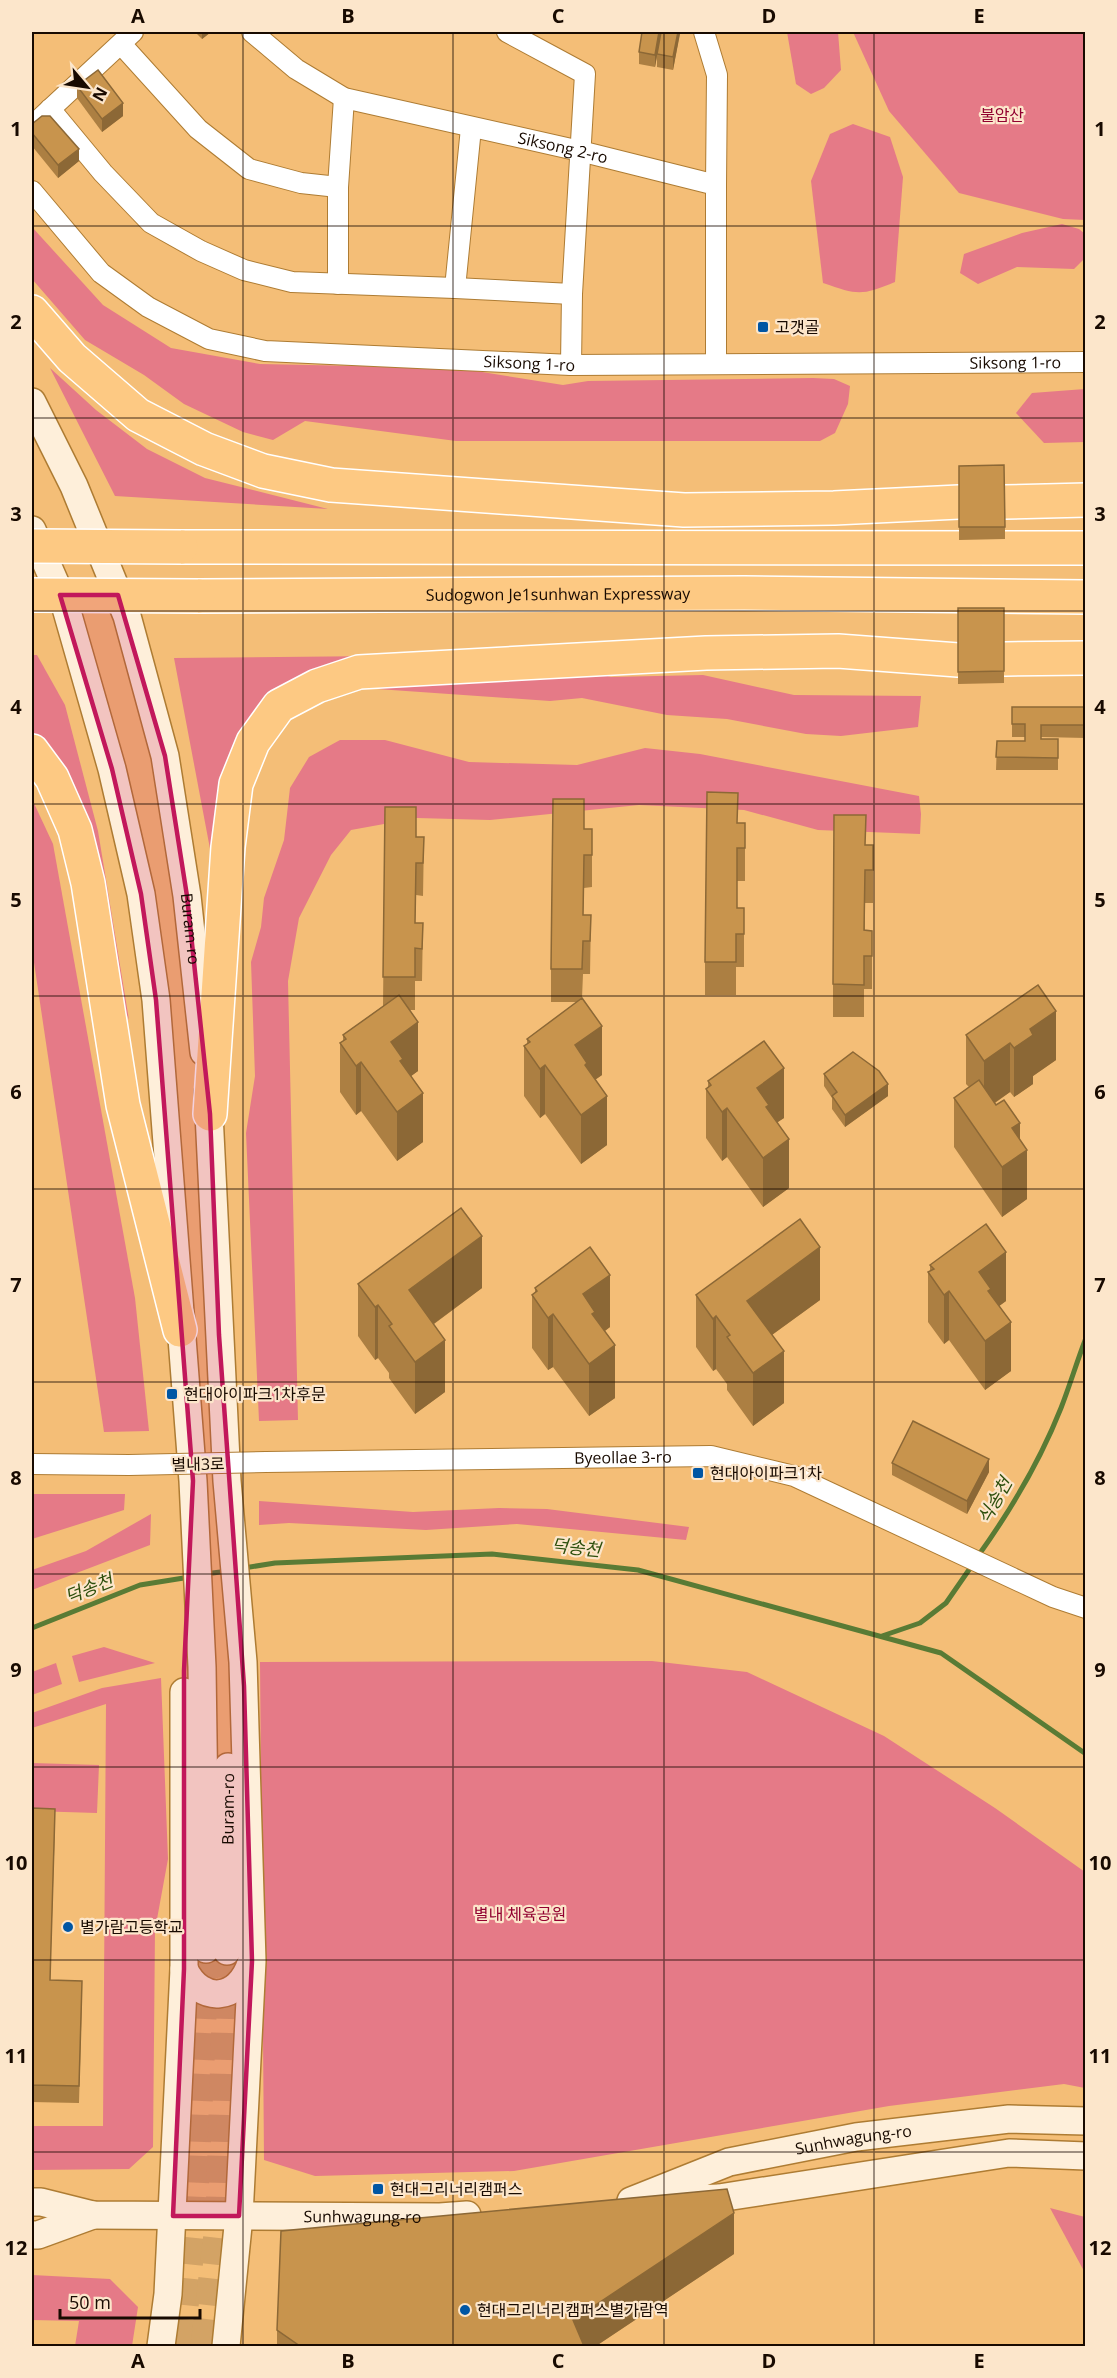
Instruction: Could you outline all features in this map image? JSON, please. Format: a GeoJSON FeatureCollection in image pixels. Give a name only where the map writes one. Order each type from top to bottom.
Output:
{"type":"FeatureCollection","features":[{"type":"Feature","properties":{"kind":"highway"},"geometry":{"type":"LineString","coordinates":[[32,312],[72,358],[138,415],[204,449],[263,471],[331,485],[684,510],[834,508],[959,502]]}},
{"type":"Feature","properties":{"kind":"highway"},"geometry":{"type":"LineString","coordinates":[[1004,502],[1086,500]]}},
{"type":"Feature","properties":{"kind":"highway"},"geometry":{"type":"LineString","coordinates":[[32,546],[1086,548]]}},
{"type":"Feature","properties":{"kind":"highway","name":"Sudogwon Je1sunhwan Expressway"},"geometry":{"type":"LineString","coordinates":[[32,595],[744,593],[1086,597]]}},
{"type":"Feature","properties":{"kind":"highway"},"geometry":{"type":"LineString","coordinates":[[210,1114],[228,847],[236,784],[254,742],[279,706],[317,686],[359,672],[706,653],[838,651],[958,660]]}},
{"type":"Feature","properties":{"kind":"highway"},"geometry":{"type":"LineString","coordinates":[[1005,659],[1086,658]]}},
{"type":"Feature","properties":{"kind":"highway"},"geometry":{"type":"LineString","coordinates":[[32,751],[52,778],[75,830],[88,883],[123,1105],[180,1330]]}},
{"type":"Feature","properties":{"kind":"street","name":"Siksong 2-ro"},"geometry":{"type":"LineString","coordinates":[[252,32],[296,69],[344,98],[580,151],[716,185]]}},
{"type":"Feature","properties":{"kind":"street"},"geometry":{"type":"LineString","coordinates":[[507,32],[585,74],[572,294],[571,365]]}},
{"type":"Feature","properties":{"kind":"street"},"geometry":{"type":"LineString","coordinates":[[704,32],[717,75],[716,364]]}},
{"type":"Feature","properties":{"kind":"street"},"geometry":{"type":"LineString","coordinates":[[32,126],[127,38],[198,129],[249,168],[301,183],[338,187]]}},
{"type":"Feature","properties":{"kind":"street"},"geometry":{"type":"LineString","coordinates":[[338,284],[338,187],[344,98]]}},
{"type":"Feature","properties":{"kind":"street"},"geometry":{"type":"LineString","coordinates":[[50,109],[103,173],[151,223],[201,251],[244,270],[292,282],[572,294]]}},
{"type":"Feature","properties":{"kind":"street"},"geometry":{"type":"LineString","coordinates":[[455,288],[471,128]]}},
{"type":"Feature","properties":{"kind":"street","name":"Siksong 1-ro"},"geometry":{"type":"LineString","coordinates":[[32,191],[101,273],[148,307],[209,339],[265,351],[571,365],[1086,362]]}},
{"type":"Feature","properties":{"kind":"street","name":"Buram-ro"},"geometry":{"type":"LineString","coordinates":[[32,402],[74,486],[127,616],[165,756],[187,896],[210,1114],[227,1481],[214,1667],[216,1950]]}},
{"type":"Feature","properties":{"kind":"street"},"geometry":{"type":"LineString","coordinates":[[32,530],[66,608],[112,769],[141,894],[156,1000],[167,1116],[180,1330],[194,1481],[214,1667],[252,1961],[239,2216],[226,2346]]}},
{"type":"Feature","properties":{"kind":"street","name":"Byeollae 3-ro"},"geometry":{"type":"LineString","coordinates":[[266,1462],[711,1456],[794,1476],[1053,1598],[1086,1608]]}},
{"type":"Feature","properties":{"kind":"street","name":"별내3로"},"geometry":{"type":"LineString","coordinates":[[32,1464],[129,1465],[266,1462]]}},
{"type":"Feature","properties":{"kind":"street"},"geometry":{"type":"LineString","coordinates":[[161,2346],[168,2294],[173,2216],[184,1969],[214,1667]]}},
{"type":"Feature","properties":{"kind":"street"},"geometry":{"type":"LineString","coordinates":[[184,1969],[191,1983],[207,1992],[221,1993],[237,1988],[247,1978],[252,1961]]}},
{"type":"Feature","properties":{"kind":"street","name":"Sunhwagung-ro"},"geometry":{"type":"LineString","coordinates":[[1086,2121],[1009,2119],[856,2137],[729,2162],[620,2202],[719,2198],[1009,2153],[1086,2156]]}},
{"type":"Feature","properties":{"kind":"street","name":"Sunhwagung-ro"},"geometry":{"type":"LineString","coordinates":[[32,2202],[93,2215],[440,2217],[496,2212]]}},
{"type":"Feature","properties":{"kind":"street","name":"Sunhwagung-ro"},"geometry":{"type":"LineString","coordinates":[[32,2235],[38,2235],[93,2215]]}},
{"type":"Feature","properties":{"kind":"highlighted area"},"geometry":{"type":"Polygon","coordinates":[[[60,595],[118,595],[165,756],[187,896],[210,1114],[219,1335],[244,1686],[252,1961],[239,2216],[173,2216],[184,1969],[184,1671],[193,1481],[156,1000],[141,894],[112,769],[60,595]]]}},
{"type":"Feature","properties":{"kind":"green space"},"geometry":{"type":"Polygon","coordinates":[[[787,32],[838,32],[841,70],[824,88],[811,94],[796,84],[787,32]]]}},
{"type":"Feature","properties":{"kind":"green space","name":"불암산"},"geometry":{"type":"Polygon","coordinates":[[[853,32],[1085,32],[1085,220],[1063,219],[959,193],[889,111],[853,32]]]}},
{"type":"Feature","properties":{"kind":"green space"},"geometry":{"type":"Polygon","coordinates":[[[853,124],[890,137],[903,177],[895,282],[867,292],[852,292],[823,283],[811,181],[830,134],[853,124]]]}},
{"type":"Feature","properties":{"kind":"green space"},"geometry":{"type":"Polygon","coordinates":[[[1062,224],[1079,229],[1085,234],[1085,258],[1074,269],[1017,267],[978,284],[960,273],[964,254],[1022,233],[1062,224]]]}},
{"type":"Feature","properties":{"kind":"green space"},"geometry":{"type":"Polygon","coordinates":[[[32,227],[103,305],[171,348],[260,364],[457,368],[563,385],[588,381],[834,379],[850,386],[848,404],[835,433],[820,441],[456,441],[305,421],[273,440],[243,432],[184,404],[144,375],[85,340],[32,279],[32,227]]]}},
{"type":"Feature","properties":{"kind":"green space"},"geometry":{"type":"Polygon","coordinates":[[[50,368],[96,410],[147,449],[205,478],[328,509],[115,496],[50,368]]]}},
{"type":"Feature","properties":{"kind":"green space"},"geometry":{"type":"Polygon","coordinates":[[[1085,389],[1085,442],[1044,443],[1016,413],[1032,393],[1085,389]]]}},
{"type":"Feature","properties":{"kind":"green space"},"geometry":{"type":"Polygon","coordinates":[[[32,655],[37,655],[65,705],[98,831],[129,1020],[32,737],[32,655]]]}},
{"type":"Feature","properties":{"kind":"green space"},"geometry":{"type":"Polygon","coordinates":[[[379,656],[276,696],[211,854],[174,658],[379,656]]]}},
{"type":"Feature","properties":{"kind":"green space"},"geometry":{"type":"Polygon","coordinates":[[[594,672],[611,677],[703,675],[794,695],[921,696],[918,727],[841,736],[806,734],[727,719],[667,715],[582,698],[550,701],[363,688],[594,672]]]}},
{"type":"Feature","properties":{"kind":"green space"},"geometry":{"type":"Polygon","coordinates":[[[340,740],[385,740],[469,762],[577,765],[645,748],[700,754],[919,796],[920,834],[818,830],[744,810],[639,805],[490,820],[417,818],[351,830],[331,855],[299,918],[288,981],[298,1420],[259,1421],[246,1133],[255,1076],[251,962],[261,927],[264,898],[284,840],[290,788],[309,757],[340,740]]]}},
{"type":"Feature","properties":{"kind":"green space"},"geometry":{"type":"Polygon","coordinates":[[[32,799],[53,844],[135,1298],[149,1431],[104,1432],[32,949],[32,799]]]}},
{"type":"Feature","properties":{"kind":"green space"},"geometry":{"type":"Polygon","coordinates":[[[32,1494],[125,1494],[124,1510],[32,1539],[32,1494]]]}},
{"type":"Feature","properties":{"kind":"green space"},"geometry":{"type":"Polygon","coordinates":[[[259,1501],[413,1512],[499,1508],[547,1509],[689,1527],[686,1540],[517,1524],[426,1530],[289,1523],[259,1525],[259,1501]]]}},
{"type":"Feature","properties":{"kind":"green space"},"geometry":{"type":"Polygon","coordinates":[[[151,1514],[150,1545],[32,1590],[32,1570],[86,1551],[151,1514]]]}},
{"type":"Feature","properties":{"kind":"green space"},"geometry":{"type":"Polygon","coordinates":[[[104,1647],[155,1663],[79,1682],[72,1656],[104,1647]]]}},
{"type":"Feature","properties":{"kind":"green space","name":"별내 체육공원"},"geometry":{"type":"Polygon","coordinates":[[[652,1661],[747,1672],[884,1736],[995,1808],[1085,1872],[1085,2088],[1064,2084],[889,2106],[514,2171],[315,2176],[264,2160],[260,1662],[652,1661]]]}},
{"type":"Feature","properties":{"kind":"green space"},"geometry":{"type":"Polygon","coordinates":[[[56,1663],[62,1684],[32,1695],[32,1672],[56,1663]]]}},
{"type":"Feature","properties":{"kind":"green space"},"geometry":{"type":"Polygon","coordinates":[[[161,1678],[168,1859],[155,1930],[153,2147],[129,2169],[32,2170],[32,2126],[103,2126],[106,1704],[32,1728],[32,1713],[102,1688],[161,1678]]]}},
{"type":"Feature","properties":{"kind":"green space"},"geometry":{"type":"Polygon","coordinates":[[[32,1763],[99,1765],[97,1813],[32,1811],[32,1763]]]}},
{"type":"Feature","properties":{"kind":"green space"},"geometry":{"type":"Polygon","coordinates":[[[1050,2208],[1085,2217],[1085,2273],[1050,2208]]]}},
{"type":"Feature","properties":{"kind":"green space"},"geometry":{"type":"Polygon","coordinates":[[[32,2275],[110,2279],[138,2307],[132,2346],[75,2346],[79,2321],[32,2320],[32,2275]]]}},
{"type":"Feature","properties":{"kind":"building"},"geometry":{"type":"Polygon","coordinates":[[[642,32],[659,32],[655,55],[639,52],[642,32]]]}},
{"type":"Feature","properties":{"kind":"building"},"geometry":{"type":"Polygon","coordinates":[[[661,32],[678,32],[673,57],[657,54],[661,32]]]}},
{"type":"Feature","properties":{"kind":"building"},"geometry":{"type":"Polygon","coordinates":[[[98,70],[123,103],[102,119],[77,86],[98,70]]]}},
{"type":"Feature","properties":{"kind":"building"},"geometry":{"type":"Polygon","coordinates":[[[42,116],[50,116],[79,149],[58,165],[32,133],[32,124],[42,116]]]}},
{"type":"Feature","properties":{"kind":"building"},"geometry":{"type":"Polygon","coordinates":[[[1004,465],[1005,527],[959,527],[959,466],[1004,465]]]}},
{"type":"Feature","properties":{"kind":"building"},"geometry":{"type":"Polygon","coordinates":[[[958,608],[1004,608],[1004,671],[958,672],[958,608]]]}},
{"type":"Feature","properties":{"kind":"building"},"geometry":{"type":"Polygon","coordinates":[[[1012,707],[1086,707],[1086,725],[1041,725],[1041,739],[1058,739],[1058,758],[996,757],[997,741],[1025,741],[1025,724],[1012,724],[1012,707]]]}},
{"type":"Feature","properties":{"kind":"building"},"geometry":{"type":"Polygon","coordinates":[[[707,792],[738,793],[737,823],[745,823],[745,848],[737,848],[737,908],[744,908],[744,934],[736,934],[736,962],[705,962],[707,792]]]}},
{"type":"Feature","properties":{"kind":"building"},"geometry":{"type":"Polygon","coordinates":[[[553,799],[584,799],[584,829],[592,829],[592,855],[584,855],[583,915],[591,915],[590,941],[583,941],[582,969],[551,969],[553,799]]]}},
{"type":"Feature","properties":{"kind":"building"},"geometry":{"type":"Polygon","coordinates":[[[385,807],[416,807],[416,837],[424,837],[423,863],[416,863],[415,923],[423,923],[422,949],[415,948],[415,977],[383,977],[385,807]]]}},
{"type":"Feature","properties":{"kind":"building"},"geometry":{"type":"Polygon","coordinates":[[[834,815],[866,815],[865,845],[873,845],[873,870],[865,870],[864,930],[872,931],[872,956],[864,956],[864,985],[833,984],[834,815]]]}},
{"type":"Feature","properties":{"kind":"building"},"geometry":{"type":"Polygon","coordinates":[[[1038,985],[1056,1011],[1030,1029],[1033,1035],[1014,1048],[1010,1043],[984,1061],[966,1035],[1038,985]]]}},
{"type":"Feature","properties":{"kind":"building"},"geometry":{"type":"Polygon","coordinates":[[[399,995],[418,1022],[391,1042],[403,1059],[400,1061],[423,1093],[397,1112],[361,1062],[356,1066],[340,1043],[346,1039],[343,1035],[399,995]]]}},
{"type":"Feature","properties":{"kind":"building"},"geometry":{"type":"Polygon","coordinates":[[[582,998],[602,1026],[575,1045],[587,1063],[585,1065],[607,1096],[581,1115],[545,1065],[540,1069],[524,1046],[530,1042],[527,1039],[582,998]]]}},
{"type":"Feature","properties":{"kind":"building"},"geometry":{"type":"Polygon","coordinates":[[[764,1041],[784,1068],[757,1088],[769,1105],[766,1107],[789,1139],[763,1158],[727,1108],[722,1112],[706,1089],[711,1085],[708,1081],[764,1041]]]}},
{"type":"Feature","properties":{"kind":"building"},"geometry":{"type":"Polygon","coordinates":[[[853,1052],[879,1071],[888,1084],[845,1115],[832,1096],[837,1092],[824,1074],[853,1052]]]}},
{"type":"Feature","properties":{"kind":"building"},"geometry":{"type":"Polygon","coordinates":[[[979,1080],[996,1105],[1004,1100],[1020,1123],[1012,1128],[1027,1150],[1002,1167],[954,1098],[979,1080]]]}},
{"type":"Feature","properties":{"kind":"building"},"geometry":{"type":"Polygon","coordinates":[[[461,1208],[482,1236],[409,1290],[445,1340],[415,1362],[389,1326],[392,1324],[378,1305],[375,1307],[358,1284],[461,1208]]]}},
{"type":"Feature","properties":{"kind":"building"},"geometry":{"type":"Polygon","coordinates":[[[800,1219],[820,1247],[747,1301],[784,1351],[753,1373],[727,1337],[730,1335],[716,1316],[713,1319],[696,1295],[800,1219]]]}},
{"type":"Feature","properties":{"kind":"building"},"geometry":{"type":"Polygon","coordinates":[[[986,1224],[1006,1252],[979,1272],[991,1289],[988,1291],[1011,1322],[985,1341],[949,1291],[944,1295],[928,1272],[934,1269],[930,1265],[986,1224]]]}},
{"type":"Feature","properties":{"kind":"building"},"geometry":{"type":"Polygon","coordinates":[[[590,1247],[610,1275],[583,1294],[595,1312],[592,1314],[615,1345],[589,1364],[553,1314],[548,1318],[532,1295],[537,1291],[535,1288],[590,1247]]]}},
{"type":"Feature","properties":{"kind":"building"},"geometry":{"type":"Polygon","coordinates":[[[913,1421],[989,1459],[967,1501],[892,1463],[913,1421]]]}},
{"type":"Feature","properties":{"kind":"building"},"geometry":{"type":"Polygon","coordinates":[[[32,1808],[55,1809],[50,1980],[82,1981],[79,2086],[32,2085],[32,1808]]]}},
{"type":"Feature","properties":{"kind":"building","name":"현대그리너리캠퍼스별가람역"},"geometry":{"type":"Polygon","coordinates":[[[727,2189],[734,2213],[573,2320],[584,2346],[300,2346],[277,2330],[281,2231],[727,2189]]]}},
{"type":"Feature","properties":{"kind":"waterway","name":"식송천"},"geometry":{"type":"LineString","coordinates":[[978,1556],[1013,1503],[1044,1447],[1061,1408],[1086,1338]]}},
{"type":"Feature","properties":{"kind":"waterway","name":"덕송천"},"geometry":{"type":"LineString","coordinates":[[244,1568],[275,1563],[492,1554],[638,1570],[941,1653],[1086,1754]]}},
{"type":"Feature","properties":{"kind":"waterway","name":"식송천"},"geometry":{"type":"LineString","coordinates":[[882,1636],[920,1623],[946,1603],[973,1564]]}},
{"type":"Feature","properties":{"kind":"waterway","name":"덕송천"},"geometry":{"type":"LineString","coordinates":[[205,1574],[228,1571]]}},
{"type":"Feature","properties":{"kind":"waterway","name":"덕송천"},"geometry":{"type":"LineString","coordinates":[[32,1628],[140,1585],[190,1577]]}},
{"type":"Feature","properties":{"kind":"tunnel"},"geometry":{"type":"LineString","coordinates":[[181,2346],[194,2219],[206,1949]]}},
{"type":"Feature","properties":{"kind":"tunnel"},"geometry":{"type":"LineString","coordinates":[[204,2346],[219,2217],[227,1951]]}},
{"type":"Feature","properties":{"kind":"place","name":"고갯골"},"geometry":{"type":"Point","coordinates":[763,327]}},
{"type":"Feature","properties":{"kind":"place","name":"현대아이파크1차후문"},"geometry":{"type":"Point","coordinates":[172,1394]}},
{"type":"Feature","properties":{"kind":"place","name":"현대아이파크1차"},"geometry":{"type":"Point","coordinates":[698,1473]}},
{"type":"Feature","properties":{"kind":"place","name":"별가람고등학교"},"geometry":{"type":"Point","coordinates":[68,1927]}},
{"type":"Feature","properties":{"kind":"place","name":"현대그리너리캠퍼스"},"geometry":{"type":"Point","coordinates":[378,2189]}},
{"type":"Feature","properties":{"kind":"place","name":"현대그리너리캠퍼스별가람역"},"geometry":{"type":"Point","coordinates":[465,2310]}}]}
